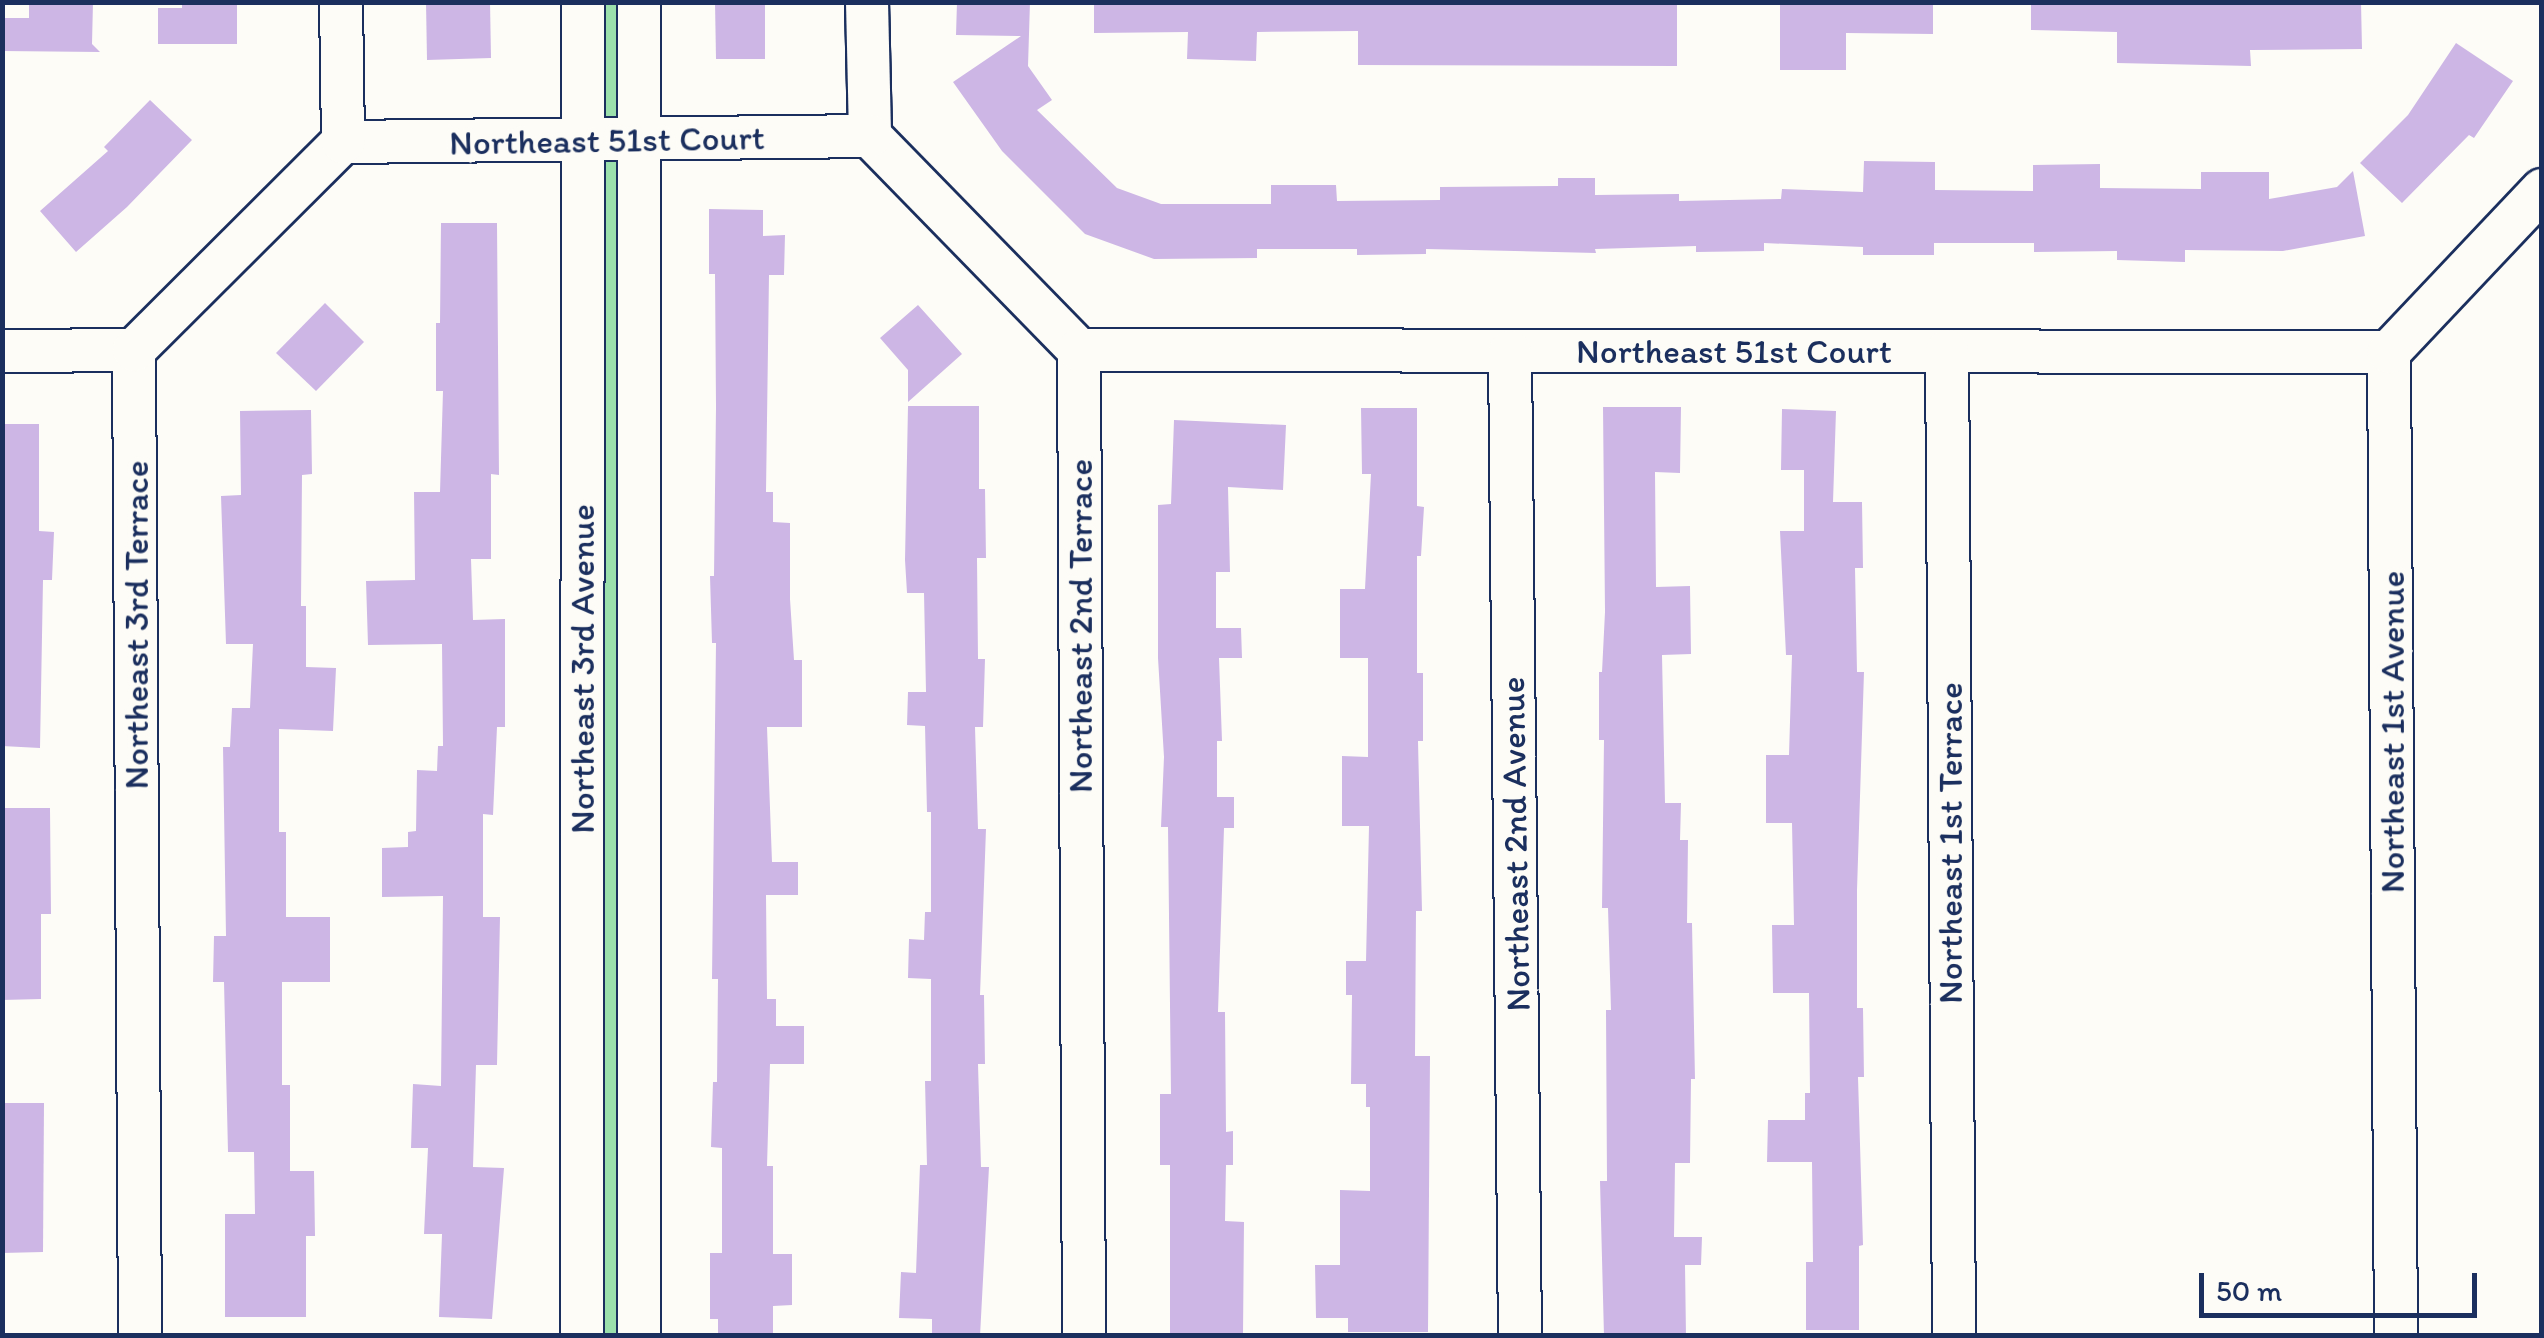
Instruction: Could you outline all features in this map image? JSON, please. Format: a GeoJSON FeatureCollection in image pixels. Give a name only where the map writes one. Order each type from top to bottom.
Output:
{"type":"FeatureCollection","features":[{"type":"Feature","properties":{"kind":"street"},"geometry":{"type":"LineString","coordinates":[[2,351],[134,350],[343,142],[341,2]]}},
{"type":"Feature","properties":{"kind":"street","name":"Northeast 3rd Avenue"},"geometry":{"type":"LineString","coordinates":[[582,2],[582,1336]]}},
{"type":"Feature","properties":{"kind":"street","name":"Northeast 3rd Avenue"},"geometry":{"type":"LineString","coordinates":[[639,2],[639,1336]]}},
{"type":"Feature","properties":{"kind":"street"},"geometry":{"type":"LineString","coordinates":[[866,2],[870,136],[1079,350]]}},
{"type":"Feature","properties":{"kind":"street","name":"Northeast 51st Court"},"geometry":{"type":"LineString","coordinates":[[343,142],[639,142],[870,136]]}},
{"type":"Feature","properties":{"kind":"street"},"geometry":{"type":"LineString","coordinates":[[2389,352],[2542,190]]}},
{"type":"Feature","properties":{"kind":"street","name":"Northeast 3rd Terrace"},"geometry":{"type":"LineString","coordinates":[[134,350],[140,1336]]}},
{"type":"Feature","properties":{"kind":"street","name":"Northeast 51st Court"},"geometry":{"type":"LineString","coordinates":[[1079,350],[2389,352]]}},
{"type":"Feature","properties":{"kind":"street","name":"Northeast 2nd Terrace"},"geometry":{"type":"LineString","coordinates":[[1079,350],[1084,1336]]}},
{"type":"Feature","properties":{"kind":"street","name":"Northeast 1st Terrace"},"geometry":{"type":"LineString","coordinates":[[1946,351],[1954,1336]]}},
{"type":"Feature","properties":{"kind":"street","name":"Northeast 2nd Avenue"},"geometry":{"type":"LineString","coordinates":[[1510,352],[1520,1336]]}},
{"type":"Feature","properties":{"kind":"street","name":"Northeast 1st Avenue"},"geometry":{"type":"LineString","coordinates":[[2389,352],[2396,1336]]}},
{"type":"Feature","properties":{"kind":"street"},"geometry":{"type":"LineString","coordinates":[[582,1141],[639,1141]]}},
{"type":"Feature","properties":{"kind":"green space"},"geometry":{"type":"Polygon","coordinates":[[[591,3],[625,3],[626,1336],[594,1335],[591,3]]]}},
{"type":"Feature","properties":{"kind":"building"},"geometry":{"type":"Polygon","coordinates":[[[29,2],[93,2],[92,44],[100,52],[2,51],[2,18],[29,18],[29,2]]]}},
{"type":"Feature","properties":{"kind":"building"},"geometry":{"type":"Polygon","coordinates":[[[182,2],[237,2],[237,44],[158,44],[158,8],[182,8],[182,2]]]}},
{"type":"Feature","properties":{"kind":"building"},"geometry":{"type":"Polygon","coordinates":[[[426,2],[490,2],[491,58],[427,60],[426,2]]]}},
{"type":"Feature","properties":{"kind":"building"},"geometry":{"type":"Polygon","coordinates":[[[715,2],[765,2],[765,59],[716,59],[715,2]]]}},
{"type":"Feature","properties":{"kind":"building"},"geometry":{"type":"Polygon","coordinates":[[[957,2],[1030,2],[1028,66],[1052,100],[1037,110],[1117,188],[1161,204],[1271,204],[1271,185],[1336,185],[1337,201],[1440,200],[1440,187],[1558,186],[1558,178],[1595,178],[1595,195],[1679,194],[1679,201],[1781,199],[1782,189],[1863,192],[1864,161],[1935,162],[1935,190],[2033,191],[2033,165],[2100,164],[2100,188],[2201,189],[2201,172],[2269,172],[2269,199],[2337,187],[2353,171],[2365,236],[2283,251],[2185,250],[2185,262],[2117,260],[2117,251],[2034,252],[2034,243],[1934,243],[1934,255],[1863,255],[1863,247],[1764,243],[1764,251],[1696,252],[1696,246],[1595,249],[1596,253],[1426,249],[1426,254],[1357,255],[1357,249],[1257,249],[1257,258],[1154,259],[1085,234],[1002,151],[953,82],[1021,36],[956,35],[957,2]]]}},
{"type":"Feature","properties":{"kind":"building"},"geometry":{"type":"Polygon","coordinates":[[[1094,2],[1677,2],[1677,66],[1358,65],[1358,31],[1257,32],[1256,61],[1187,59],[1188,32],[1094,33],[1094,2]]]}},
{"type":"Feature","properties":{"kind":"building"},"geometry":{"type":"Polygon","coordinates":[[[1780,2],[1933,2],[1933,34],[1846,33],[1846,70],[1780,70],[1780,2]]]}},
{"type":"Feature","properties":{"kind":"building"},"geometry":{"type":"Polygon","coordinates":[[[2031,2],[2361,2],[2362,49],[2250,50],[2251,66],[2117,63],[2117,32],[2031,30],[2031,2]]]}},
{"type":"Feature","properties":{"kind":"building"},"geometry":{"type":"Polygon","coordinates":[[[2456,43],[2513,81],[2474,138],[2469,135],[2402,203],[2360,163],[2408,115],[2456,43]]]}},
{"type":"Feature","properties":{"kind":"building"},"geometry":{"type":"Polygon","coordinates":[[[150,100],[192,140],[127,207],[76,252],[40,211],[108,151],[104,147],[150,100]]]}},
{"type":"Feature","properties":{"kind":"building"},"geometry":{"type":"Polygon","coordinates":[[[709,209],[763,210],[763,236],[785,235],[784,275],[769,275],[766,492],[773,492],[773,522],[790,523],[790,599],[794,660],[802,660],[802,727],[767,727],[772,862],[798,862],[798,895],[766,895],[767,999],[776,999],[776,1026],[804,1026],[804,1064],[770,1064],[767,1166],[773,1166],[773,1254],[792,1254],[792,1305],[773,1306],[773,1336],[718,1336],[718,1319],[710,1319],[710,1253],[722,1253],[722,1148],[711,1147],[713,1082],[717,1082],[718,979],[712,979],[716,643],[712,643],[710,576],[714,576],[716,407],[715,274],[709,274],[709,209]]]}},
{"type":"Feature","properties":{"kind":"building"},"geometry":{"type":"Polygon","coordinates":[[[441,223],[497,223],[499,475],[491,474],[491,559],[471,559],[473,620],[505,619],[505,727],[497,727],[493,815],[483,814],[483,917],[500,917],[497,1065],[476,1065],[473,1167],[504,1168],[492,1319],[439,1317],[442,1234],[424,1234],[428,1148],[411,1148],[413,1084],[441,1086],[443,896],[382,897],[382,848],[408,847],[408,832],[416,831],[417,770],[437,771],[438,746],[443,746],[442,644],[368,645],[366,581],[415,580],[414,492],[440,492],[443,391],[436,391],[436,323],[440,323],[441,223]]]}},
{"type":"Feature","properties":{"kind":"building"},"geometry":{"type":"Polygon","coordinates":[[[325,303],[364,342],[316,391],[276,353],[325,303]]]}},
{"type":"Feature","properties":{"kind":"building"},"geometry":{"type":"Polygon","coordinates":[[[918,305],[962,354],[908,402],[908,370],[880,338],[918,305]]]}},
{"type":"Feature","properties":{"kind":"building"},"geometry":{"type":"Polygon","coordinates":[[[908,406],[979,406],[979,489],[985,489],[986,558],[977,558],[978,659],[985,659],[983,727],[975,727],[978,829],[986,829],[980,995],[984,995],[985,1064],[978,1064],[981,1167],[989,1167],[980,1336],[932,1336],[932,1319],[899,1318],[901,1272],[916,1273],[920,1165],[927,1165],[925,1081],[931,1081],[931,979],[908,978],[909,939],[924,940],[925,912],[931,912],[931,812],[927,812],[925,726],[907,725],[908,692],[926,692],[924,593],[907,593],[908,406]]]}},
{"type":"Feature","properties":{"kind":"building"},"geometry":{"type":"Polygon","coordinates":[[[1603,407],[1681,407],[1680,473],[1655,472],[1656,587],[1690,586],[1691,654],[1662,655],[1665,803],[1681,803],[1680,840],[1688,840],[1687,923],[1692,923],[1695,1079],[1691,1079],[1690,1163],[1675,1163],[1674,1237],[1702,1237],[1701,1265],[1685,1265],[1686,1336],[1604,1336],[1600,1181],[1607,1181],[1606,1010],[1611,1010],[1608,908],[1602,908],[1604,740],[1599,740],[1599,672],[1605,612],[1603,407]]]}},
{"type":"Feature","properties":{"kind":"building"},"geometry":{"type":"Polygon","coordinates":[[[1361,408],[1417,408],[1417,506],[1424,507],[1421,556],[1417,556],[1417,673],[1423,673],[1423,741],[1418,741],[1422,911],[1416,911],[1415,1056],[1430,1056],[1428,1332],[1348,1332],[1348,1318],[1316,1318],[1315,1265],[1340,1265],[1340,1190],[1370,1191],[1370,1107],[1366,1107],[1366,1084],[1351,1084],[1352,995],[1346,995],[1346,961],[1366,961],[1369,826],[1342,826],[1342,756],[1368,757],[1368,658],[1340,658],[1340,589],[1365,589],[1371,474],[1362,474],[1361,408]]]}},
{"type":"Feature","properties":{"kind":"building"},"geometry":{"type":"Polygon","coordinates":[[[1782,409],[1836,411],[1833,502],[1862,502],[1863,568],[1855,568],[1857,672],[1864,672],[1857,890],[1857,1008],[1863,1008],[1864,1077],[1858,1077],[1863,1245],[1859,1246],[1859,1330],[1806,1330],[1806,1262],[1813,1262],[1812,1162],[1767,1162],[1768,1120],[1805,1120],[1805,1093],[1810,1093],[1809,993],[1773,993],[1772,925],[1794,925],[1792,823],[1766,823],[1766,755],[1789,755],[1792,655],[1786,655],[1780,531],[1804,531],[1804,470],[1781,470],[1782,409]]]}},
{"type":"Feature","properties":{"kind":"building"},"geometry":{"type":"Polygon","coordinates":[[[311,410],[312,474],[302,475],[301,606],[306,606],[306,667],[336,668],[333,731],[279,729],[279,832],[286,832],[286,917],[330,917],[330,982],[282,982],[282,1085],[290,1085],[290,1171],[314,1171],[315,1236],[306,1236],[306,1317],[225,1317],[225,1214],[255,1214],[254,1152],[228,1152],[224,982],[213,982],[214,936],[226,936],[223,747],[230,747],[232,708],[250,708],[253,644],[226,644],[221,496],[241,495],[240,411],[311,410]]]}},
{"type":"Feature","properties":{"kind":"building"},"geometry":{"type":"Polygon","coordinates":[[[1174,420],[1286,425],[1283,490],[1228,487],[1230,572],[1216,572],[1216,628],[1241,628],[1242,658],[1219,658],[1222,741],[1217,741],[1217,797],[1234,797],[1234,828],[1224,828],[1218,1012],[1225,1012],[1226,1132],[1233,1131],[1233,1165],[1226,1165],[1225,1221],[1244,1222],[1243,1335],[1170,1335],[1170,1165],[1160,1165],[1160,1094],[1171,1094],[1168,827],[1161,827],[1164,757],[1158,658],[1158,505],[1171,504],[1174,420]]]}},
{"type":"Feature","properties":{"kind":"building"},"geometry":{"type":"Polygon","coordinates":[[[2,424],[39,424],[39,531],[54,532],[52,580],[43,580],[40,748],[2,746],[2,424]]]}},
{"type":"Feature","properties":{"kind":"building"},"geometry":{"type":"Polygon","coordinates":[[[2,808],[50,808],[51,914],[41,914],[41,999],[2,1000],[2,808]]]}},
{"type":"Feature","properties":{"kind":"building"},"geometry":{"type":"Polygon","coordinates":[[[2,1103],[44,1103],[43,1252],[2,1253],[2,1103]]]}}]}
